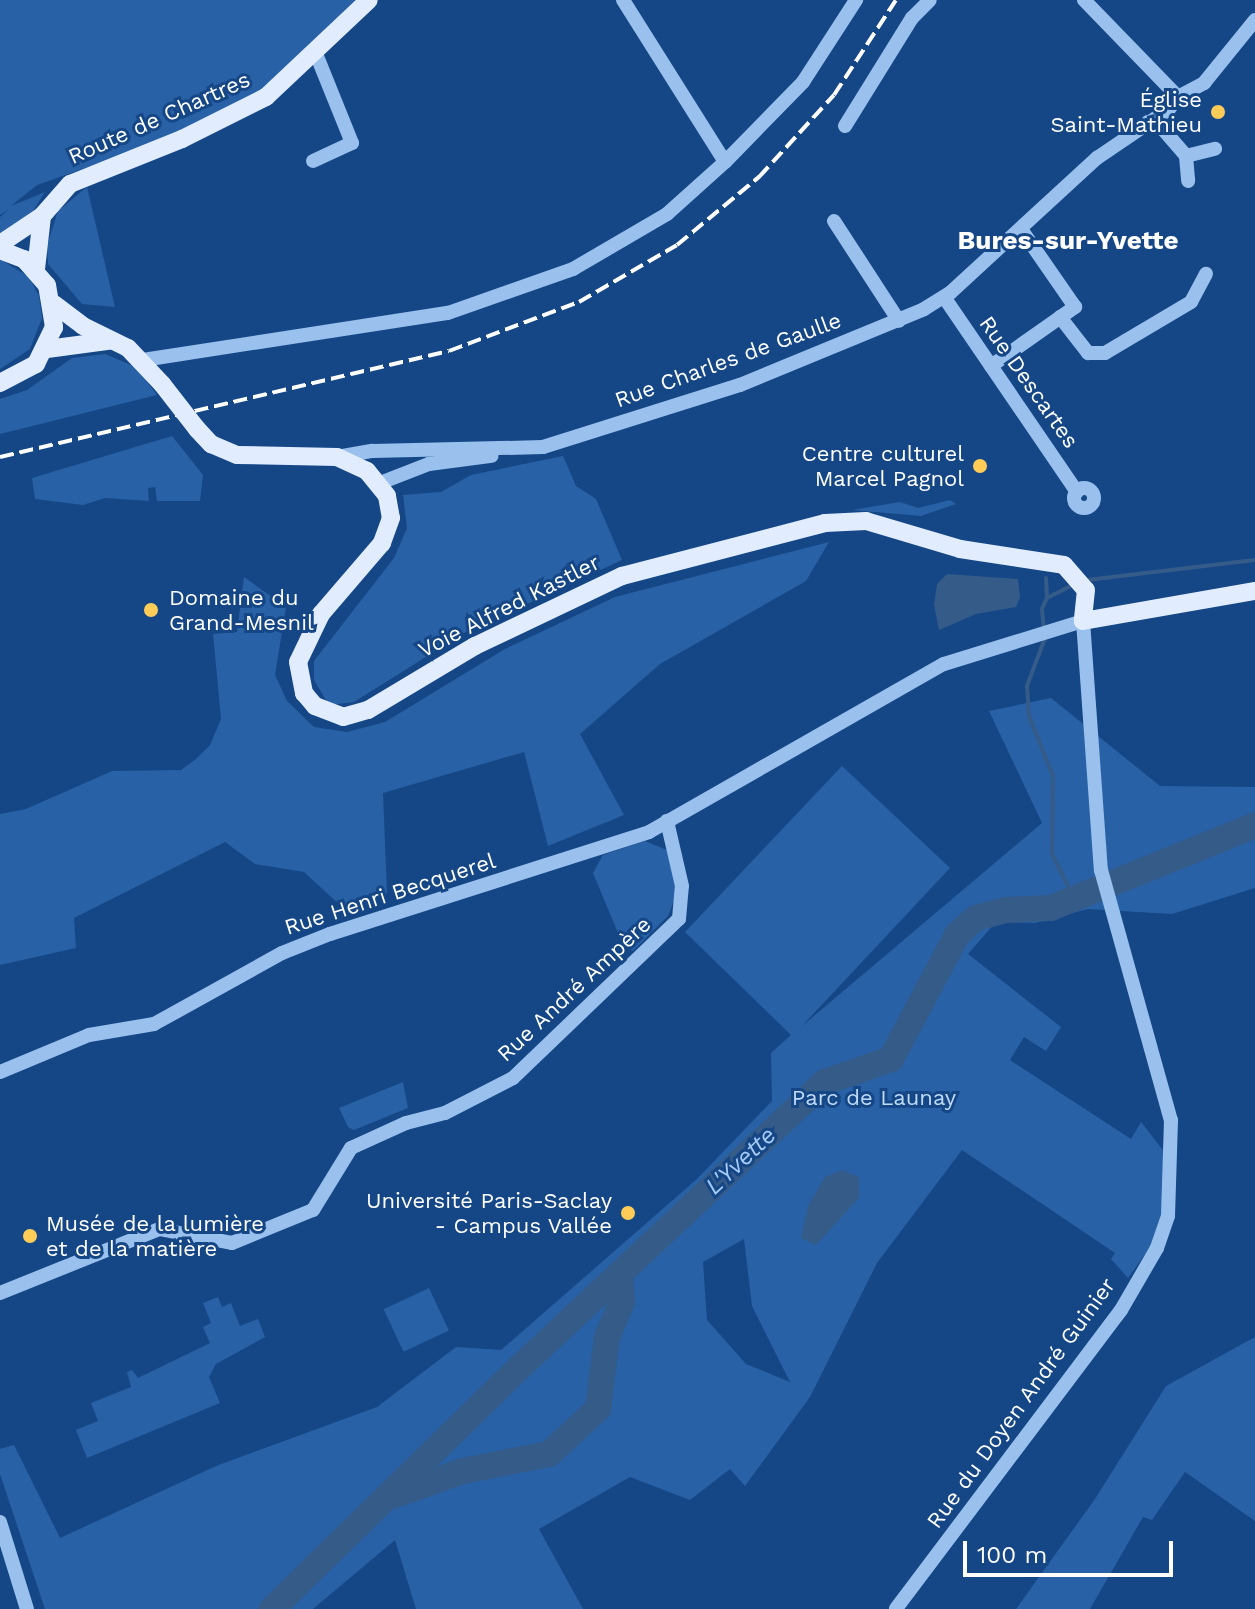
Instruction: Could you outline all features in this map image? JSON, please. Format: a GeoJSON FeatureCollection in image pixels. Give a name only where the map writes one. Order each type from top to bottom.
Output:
{"type":"FeatureCollection","features":[{"type":"Feature","properties":{"kind":"main road","name":"Route de Chartres"},"geometry":{"type":"LineString","coordinates":[[0,244],[42,216],[70,184],[182,139],[266,97],[316,54],[369,0]]}},
{"type":"Feature","properties":{"kind":"main road"},"geometry":{"type":"LineString","coordinates":[[0,383],[22,375],[47,349],[54,304],[36,269],[42,216]]}},
{"type":"Feature","properties":{"kind":"main road"},"geometry":{"type":"LineString","coordinates":[[0,250],[36,269]]}},
{"type":"Feature","properties":{"kind":"main road","name":"Rue Charles de Gaulle"},"geometry":{"type":"LineString","coordinates":[[54,304],[108,341],[143,360],[211,444],[237,455],[337,457]]}},
{"type":"Feature","properties":{"kind":"main road"},"geometry":{"type":"LineString","coordinates":[[47,349],[108,341]]}},
{"type":"Feature","properties":{"kind":"main road"},"geometry":{"type":"LineString","coordinates":[[337,457],[380,483]]}},
{"type":"Feature","properties":{"kind":"main road","name":"Voie Alfred Kastler"},"geometry":{"type":"LineString","coordinates":[[380,483],[390,508],[388,531],[321,614],[298,662],[304,693],[315,706],[343,717],[368,710],[475,646],[622,576],[825,523],[866,521],[897,527],[960,549],[1064,565],[1082,583],[1083,621]]}},
{"type":"Feature","properties":{"kind":"main road"},"geometry":{"type":"LineString","coordinates":[[1083,621],[1188,607],[1255,591]]}},
{"type":"Feature","properties":{"kind":"street"},"geometry":{"type":"LineString","coordinates":[[623,0],[725,162]]}},
{"type":"Feature","properties":{"kind":"street"},"geometry":{"type":"LineString","coordinates":[[143,360],[339,332],[486,302],[573,269],[667,214],[725,162],[803,82],[856,0]]}},
{"type":"Feature","properties":{"kind":"street"},"geometry":{"type":"LineString","coordinates":[[845,126],[912,18],[930,0]]}},
{"type":"Feature","properties":{"kind":"street"},"geometry":{"type":"LineString","coordinates":[[1084,0],[1178,97]]}},
{"type":"Feature","properties":{"kind":"street"},"geometry":{"type":"LineString","coordinates":[[991,366],[1075,307],[1021,229],[1097,158],[1169,109],[1178,97],[1204,83],[1255,20]]}},
{"type":"Feature","properties":{"kind":"street"},"geometry":{"type":"LineString","coordinates":[[313,161],[352,143],[316,54]]}},
{"type":"Feature","properties":{"kind":"street"},"geometry":{"type":"LineString","coordinates":[[1148,122],[1161,127],[1186,156],[1188,181]]}},
{"type":"Feature","properties":{"kind":"street"},"geometry":{"type":"LineString","coordinates":[[1186,156],[1215,149]]}},
{"type":"Feature","properties":{"kind":"street"},"geometry":{"type":"LineString","coordinates":[[834,221],[899,321]]}},
{"type":"Feature","properties":{"kind":"street","name":"Rue Charles de Gaulle"},"geometry":{"type":"LineString","coordinates":[[380,483],[429,464],[573,440],[740,385],[899,321],[947,295],[1021,229]]}},
{"type":"Feature","properties":{"kind":"street"},"geometry":{"type":"LineString","coordinates":[[1060,317],[1088,353],[1105,353],[1191,302],[1206,274]]}},
{"type":"Feature","properties":{"kind":"street","name":"Rue Descartes"},"geometry":{"type":"LineString","coordinates":[[947,295],[1077,492]]}},
{"type":"Feature","properties":{"kind":"street","name":"Rue Charles de Gaulle"},"geometry":{"type":"LineString","coordinates":[[337,457],[372,451],[515,450]]}},
{"type":"Feature","properties":{"kind":"street"},"geometry":{"type":"LineString","coordinates":[[667,821],[937,667],[971,652],[1083,621]]}},
{"type":"Feature","properties":{"kind":"street","name":"Rue du Doyen André Guinier"},"geometry":{"type":"LineString","coordinates":[[896,1609],[1121,1310],[1157,1248],[1168,1216],[1171,1120],[1101,870],[1083,621]]}},
{"type":"Feature","properties":{"kind":"street","name":"Rue Henri Becquerel"},"geometry":{"type":"LineString","coordinates":[[0,1072],[89,1035],[154,1024],[282,953],[330,934],[463,894],[667,821]]}},
{"type":"Feature","properties":{"kind":"street","name":"Rue André Ampère"},"geometry":{"type":"LineString","coordinates":[[0,1293],[159,1229],[232,1243],[313,1210],[351,1148],[406,1123],[445,1113],[513,1078],[679,919],[682,886],[667,821]]}},
{"type":"Feature","properties":{"kind":"street"},"geometry":{"type":"LineString","coordinates":[[0,1522],[27,1609]]}},
{"type":"Feature","properties":{"kind":"green space"},"geometry":{"type":"Polygon","coordinates":[[[0,0],[359,0],[260,93],[176,136],[37,185],[11,206],[45,192],[30,216],[0,235],[0,217],[9,209],[0,215],[0,0]]]}},
{"type":"Feature","properties":{"kind":"green space"},"geometry":{"type":"Polygon","coordinates":[[[87,187],[115,307],[82,304],[48,264],[47,245],[58,211],[87,187]]]}},
{"type":"Feature","properties":{"kind":"green space"},"geometry":{"type":"Polygon","coordinates":[[[0,259],[29,277],[39,296],[42,318],[30,349],[0,369],[0,259]]]}},
{"type":"Feature","properties":{"kind":"green space"},"geometry":{"type":"Polygon","coordinates":[[[105,354],[136,367],[157,395],[0,434],[0,399],[27,390],[72,358],[105,354]]]}},
{"type":"Feature","properties":{"kind":"green space"},"geometry":{"type":"Polygon","coordinates":[[[172,436],[203,475],[200,501],[157,501],[155,487],[148,488],[149,501],[105,498],[83,505],[35,499],[32,478],[172,436]]]}},
{"type":"Feature","properties":{"kind":"green space"},"geometry":{"type":"Polygon","coordinates":[[[563,456],[576,486],[596,499],[622,560],[464,633],[354,702],[329,705],[314,680],[314,661],[394,558],[407,528],[403,495],[441,492],[471,475],[563,456]]]}},
{"type":"Feature","properties":{"kind":"green space"},"geometry":{"type":"Polygon","coordinates":[[[950,500],[956,504],[921,516],[852,510],[900,502],[918,508],[950,500]]]}},
{"type":"Feature","properties":{"kind":"green space"},"geometry":{"type":"Polygon","coordinates":[[[829,542],[806,581],[660,664],[580,734],[624,815],[548,846],[524,752],[383,793],[387,893],[343,908],[304,872],[255,864],[225,842],[74,918],[76,948],[0,965],[0,814],[26,809],[112,771],[181,770],[196,759],[210,745],[221,719],[213,634],[237,632],[244,577],[286,607],[275,675],[287,701],[314,727],[347,732],[385,722],[505,649],[615,597],[829,542]]]}},
{"type":"Feature","properties":{"kind":"green space","name":"Parc de Launay"},"geometry":{"type":"Polygon","coordinates":[[[1051,698],[1160,786],[1255,787],[1255,888],[1172,914],[1088,909],[1035,923],[996,922],[968,954],[1061,1027],[1046,1051],[1024,1037],[1010,1060],[1131,1139],[1141,1122],[1166,1154],[1163,1215],[1152,1245],[1128,1278],[1111,1259],[1115,1253],[962,1150],[877,1263],[810,1397],[745,1486],[730,1469],[690,1500],[630,1477],[539,1529],[583,1609],[416,1609],[395,1540],[313,1609],[45,1609],[0,1474],[0,1449],[14,1445],[60,1538],[216,1466],[377,1407],[456,1347],[501,1350],[697,1179],[772,1101],[771,1053],[791,1035],[685,932],[842,766],[950,868],[802,1026],[1042,823],[989,711],[1051,698]],[[744,1239],[703,1262],[707,1320],[746,1364],[790,1382],[752,1306],[744,1239]]]}},
{"type":"Feature","properties":{"kind":"green space"},"geometry":{"type":"Polygon","coordinates":[[[645,841],[667,850],[677,893],[668,916],[633,951],[623,945],[593,873],[603,855],[645,841]]]}},
{"type":"Feature","properties":{"kind":"green space"},"geometry":{"type":"Polygon","coordinates":[[[403,1082],[408,1108],[354,1130],[348,1127],[339,1108],[403,1082]]]}},
{"type":"Feature","properties":{"kind":"green space"},"geometry":{"type":"Polygon","coordinates":[[[429,1288],[449,1331],[404,1352],[384,1309],[429,1288]]]}},
{"type":"Feature","properties":{"kind":"green space"},"geometry":{"type":"Polygon","coordinates":[[[218,1297],[222,1307],[231,1303],[240,1326],[258,1319],[265,1337],[216,1364],[209,1377],[220,1403],[87,1458],[76,1430],[98,1421],[91,1403],[131,1387],[127,1372],[132,1370],[138,1378],[210,1343],[203,1327],[211,1323],[203,1303],[218,1297]]]}},
{"type":"Feature","properties":{"kind":"green space"},"geometry":{"type":"Polygon","coordinates":[[[1255,1337],[1255,1521],[1185,1472],[1152,1520],[1143,1517],[1090,1609],[1016,1609],[1095,1499],[1166,1386],[1255,1337]]]}},
{"type":"Feature","properties":{"kind":"shaded area"},"geometry":{"type":"Polygon","coordinates":[[[947,574],[1018,579],[1020,597],[1016,607],[976,614],[939,630],[934,605],[937,584],[947,574]]]}},
{"type":"Feature","properties":{"kind":"shaded area"},"geometry":{"type":"Polygon","coordinates":[[[842,1170],[859,1177],[859,1198],[816,1245],[801,1238],[808,1206],[825,1177],[842,1170]]]}},
{"type":"Feature","properties":{"kind":"waterway"},"geometry":{"type":"LineString","coordinates":[[1087,580],[1255,560]]}},
{"type":"Feature","properties":{"kind":"waterway"},"geometry":{"type":"LineString","coordinates":[[1046,578],[1047,598]]}},
{"type":"Feature","properties":{"kind":"waterway"},"geometry":{"type":"LineString","coordinates":[[1044,629],[1042,609],[1047,598],[1075,584]]}},
{"type":"Feature","properties":{"kind":"waterway"},"geometry":{"type":"LineString","coordinates":[[1045,638],[1027,686],[1029,716],[1053,776],[1052,854],[1075,900]]}},
{"type":"Feature","properties":{"kind":"waterway","name":"L'Yvette"},"geometry":{"type":"LineString","coordinates":[[272,1609],[519,1368],[825,1082],[891,1059],[957,935],[976,918],[1006,910],[1051,908],[1255,825]]}},
{"type":"Feature","properties":{"kind":"waterway"},"geometry":{"type":"LineString","coordinates":[[392,1496],[463,1471],[549,1454],[598,1409],[607,1337],[622,1302],[620,1275]]}},
{"type":"Feature","properties":{"kind":"railway"},"geometry":{"type":"LineString","coordinates":[[0,457],[449,351],[579,302],[677,245],[759,177],[834,95],[896,0]]}},
{"type":"Feature","properties":{"kind":"place","name":"Église Saint-Mathieu"},"geometry":{"type":"Point","coordinates":[1218,112]}},
{"type":"Feature","properties":{"kind":"place","name":"Centre culturel Marcel Pagnol"},"geometry":{"type":"Point","coordinates":[980,466]}},
{"type":"Feature","properties":{"kind":"place","name":"Domaine du Grand-Mesnil"},"geometry":{"type":"Point","coordinates":[151,610]}},
{"type":"Feature","properties":{"kind":"place","name":"Université Paris-Saclay - Campus Vallée"},"geometry":{"type":"Point","coordinates":[628,1213]}},
{"type":"Feature","properties":{"kind":"place","name":"Musée de la lumière et de la matière"},"geometry":{"type":"Point","coordinates":[30,1236]}},
{"type":"Feature","properties":{"kind":"district","name":"Bures-sur-Yvette"},"geometry":{"type":"Point","coordinates":[1068,241]}}]}
